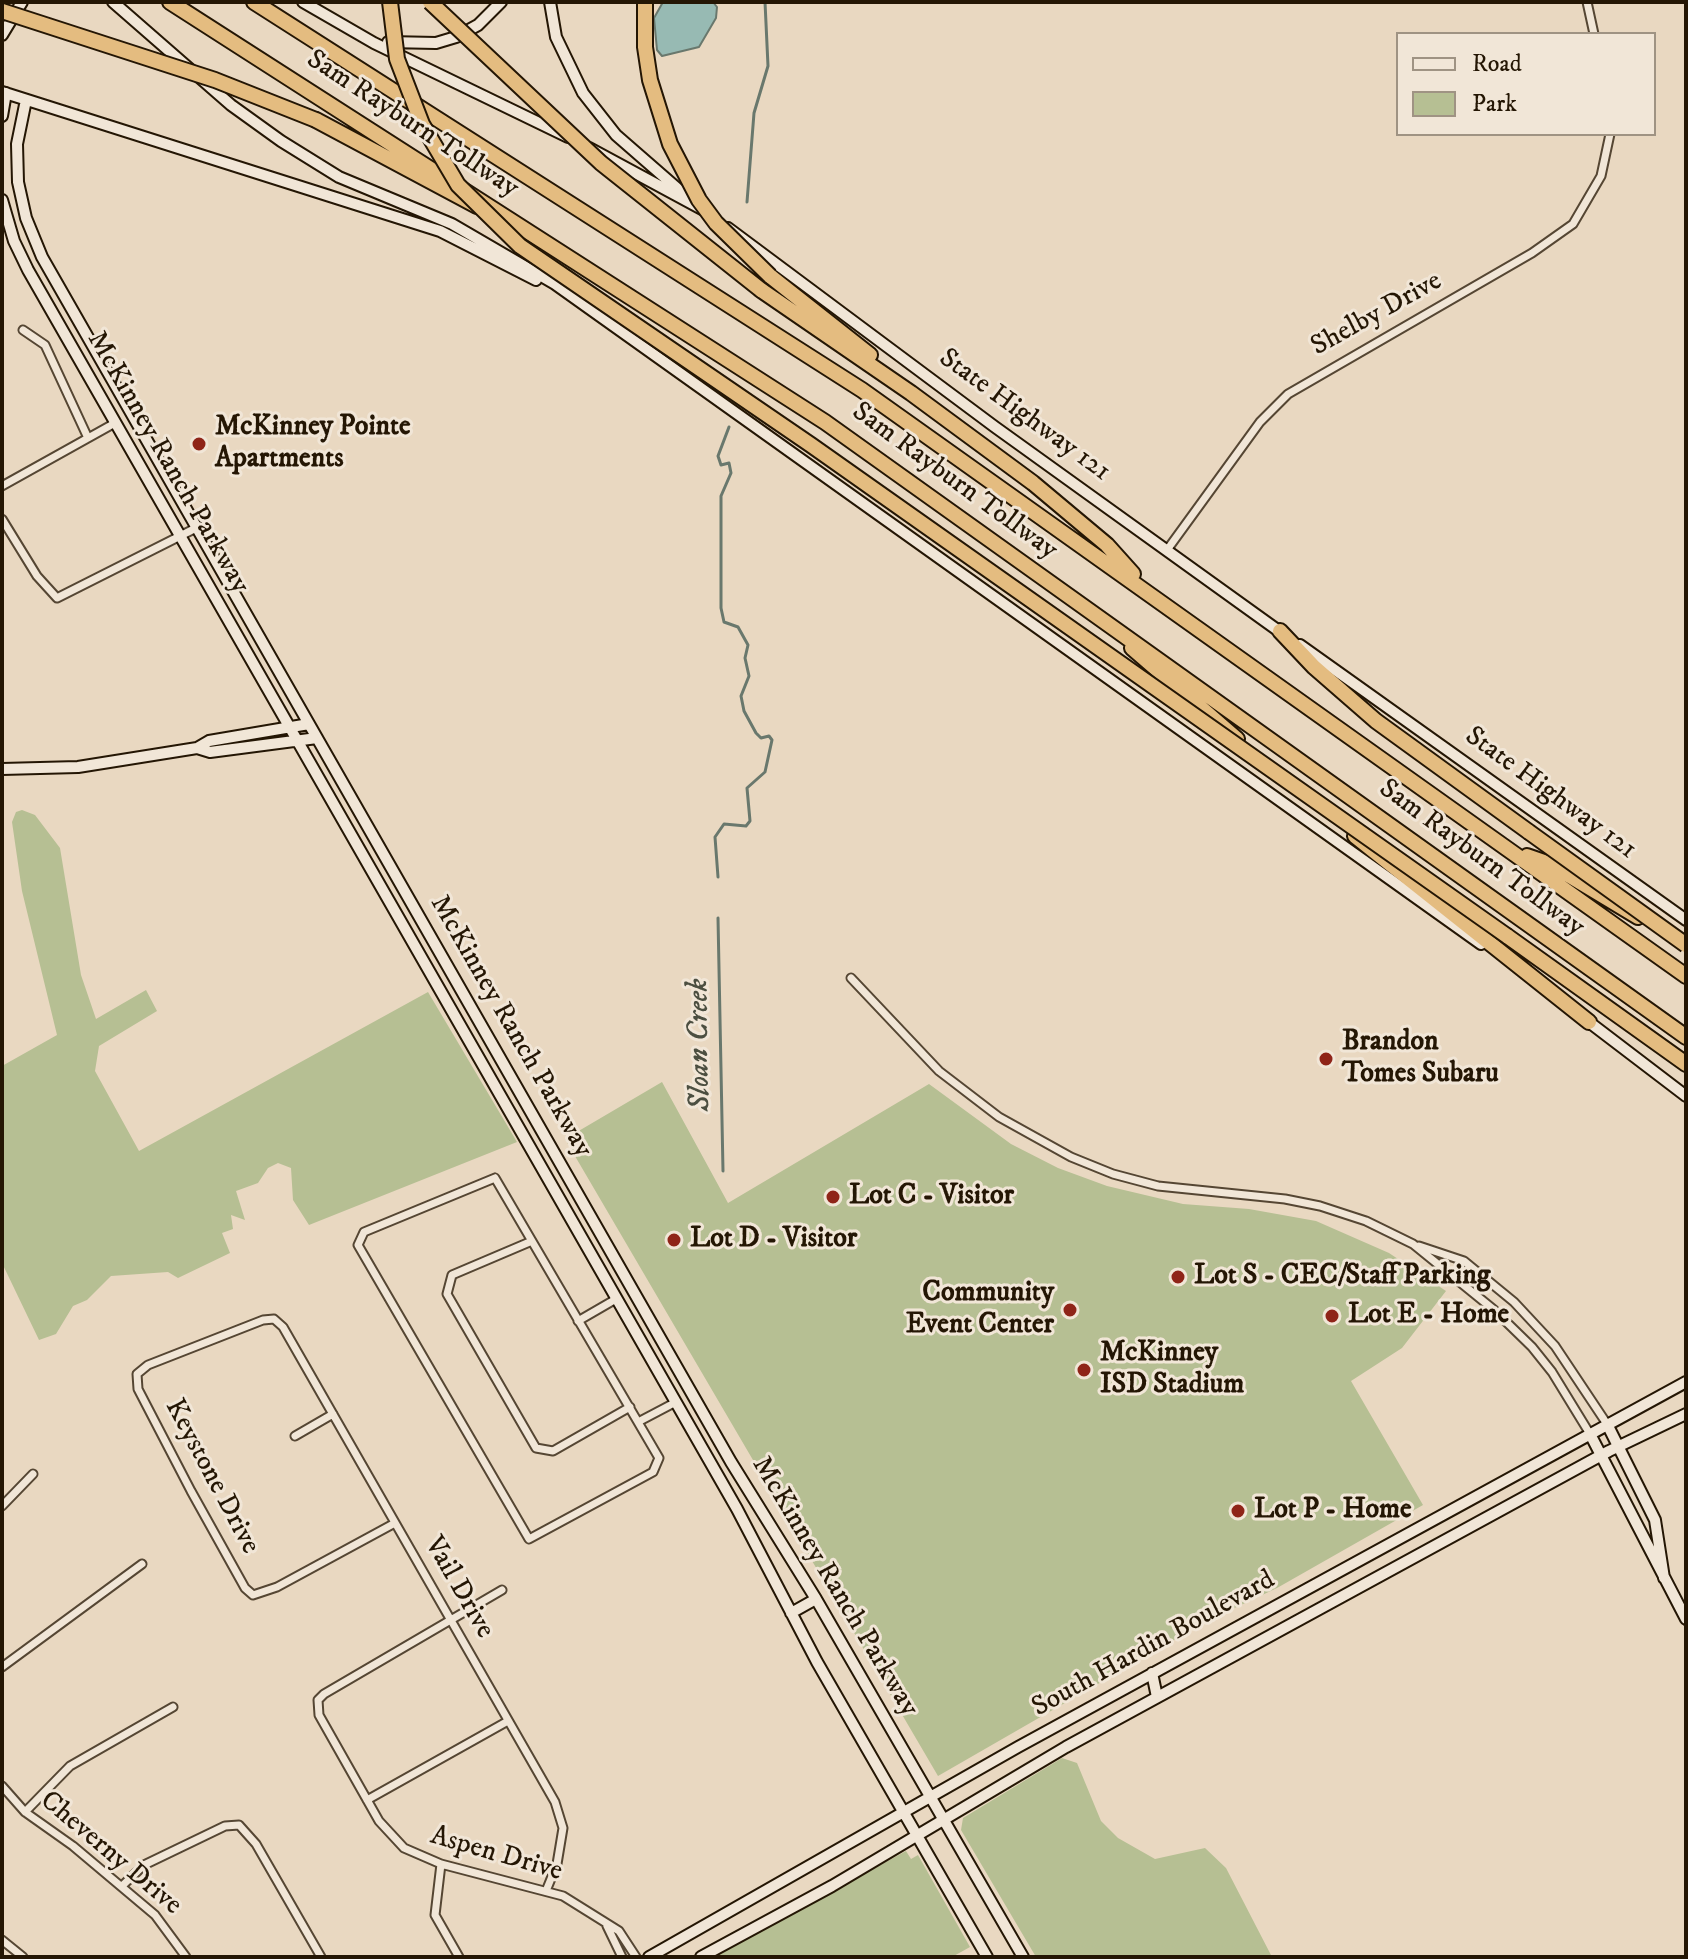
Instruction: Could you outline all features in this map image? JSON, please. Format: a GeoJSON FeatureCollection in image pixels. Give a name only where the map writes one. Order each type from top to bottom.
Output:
{"type":"FeatureCollection","features":[{"type":"Feature","properties":{"kind":"highway","name":"Sam Rayburn Tollway"},"geometry":{"type":"LineString","coordinates":[[170,2],[825,422],[1686,1037]]}},
{"type":"Feature","properties":{"kind":"highway","name":"Sam Rayburn Tollway"},"geometry":{"type":"LineString","coordinates":[[254,2],[806,352],[1686,976]]}},
{"type":"Feature","properties":{"kind":"highway"},"geometry":{"type":"LineString","coordinates":[[390,2],[397,59],[407,91],[427,134],[458,185],[520,246],[850,472],[1686,1064]]}},
{"type":"Feature","properties":{"kind":"highway"},"geometry":{"type":"LineString","coordinates":[[430,2],[601,163],[761,290],[911,393],[1107,545],[1149,593]]}},
{"type":"Feature","properties":{"kind":"highway"},"geometry":{"type":"LineString","coordinates":[[645,2],[645,47],[650,80],[670,144],[699,200],[716,223],[770,276],[864,350],[911,393]]}},
{"type":"Feature","properties":{"kind":"highway"},"geometry":{"type":"LineString","coordinates":[[2,11],[215,80],[316,120],[541,239]]}},
{"type":"Feature","properties":{"kind":"highway"},"geometry":{"type":"LineString","coordinates":[[1107,622],[1149,666],[1422,891],[1589,1022]]}},
{"type":"Feature","properties":{"kind":"highway"},"geometry":{"type":"LineString","coordinates":[[1280,631],[1314,667],[1376,721],[1686,945]]}},
{"type":"Feature","properties":{"kind":"highway"},"geometry":{"type":"LineString","coordinates":[[1508,849],[1550,864],[1686,945]]}},
{"type":"Feature","properties":{"kind":"main road"},"geometry":{"type":"LineString","coordinates":[[2,35],[22,2]]}},
{"type":"Feature","properties":{"kind":"main road"},"geometry":{"type":"LineString","coordinates":[[113,2],[231,105],[310,160],[498,248],[596,315],[1589,1022],[1686,1096]]}},
{"type":"Feature","properties":{"kind":"main road","name":"State Highway 121"},"geometry":{"type":"LineString","coordinates":[[303,2],[374,43],[620,163],[697,205],[1167,550],[1686,920]]}},
{"type":"Feature","properties":{"kind":"main road"},"geometry":{"type":"LineString","coordinates":[[374,43],[427,43],[456,37],[478,25],[501,2]]}},
{"type":"Feature","properties":{"kind":"main road"},"geometry":{"type":"LineString","coordinates":[[550,2],[556,37],[568,66],[599,116],[697,205]]}},
{"type":"Feature","properties":{"kind":"main road"},"geometry":{"type":"LineString","coordinates":[[2,116],[4,93],[440,231],[523,272],[596,315]]}},
{"type":"Feature","properties":{"kind":"main road","name":"McKinney Ranch Parkway"},"geometry":{"type":"LineString","coordinates":[[26,100],[17,144],[18,182],[26,218],[42,257],[763,1519],[816,1599],[1023,1957]]}},
{"type":"Feature","properties":{"kind":"main road","name":"McKinney Ranch Parkway"},"geometry":{"type":"LineString","coordinates":[[2,200],[23,262],[676,1402],[791,1613],[987,1957]]}},
{"type":"Feature","properties":{"kind":"main road"},"geometry":{"type":"LineString","coordinates":[[6,217],[21,226],[35,256],[42,257]]}},
{"type":"Feature","properties":{"kind":"main road"},"geometry":{"type":"LineString","coordinates":[[2,769],[61,769],[197,748],[209,741],[309,724]]}},
{"type":"Feature","properties":{"kind":"main road"},"geometry":{"type":"LineString","coordinates":[[197,748],[210,752],[317,738]]}},
{"type":"Feature","properties":{"kind":"main road","name":"South Hardin Boulevard"},"geometry":{"type":"LineString","coordinates":[[649,1957],[903,1810],[1686,1382]]}},
{"type":"Feature","properties":{"kind":"main road"},"geometry":{"type":"LineString","coordinates":[[676,1402],[691,1393]]}},
{"type":"Feature","properties":{"kind":"main road","name":"South Hardin Boulevard"},"geometry":{"type":"LineString","coordinates":[[701,1957],[1157,1697],[1618,1446],[1686,1414]]}},
{"type":"Feature","properties":{"kind":"main road"},"geometry":{"type":"LineString","coordinates":[[1607,1424],[1655,1520],[1660,1535],[1664,1581]]}},
{"type":"Feature","properties":{"kind":"main road"},"geometry":{"type":"LineString","coordinates":[[1590,1434],[1686,1619]]}},
{"type":"Feature","properties":{"kind":"main road"},"geometry":{"type":"LineString","coordinates":[[791,1613],[816,1599]]}},
{"type":"Feature","properties":{"kind":"main road"},"geometry":{"type":"LineString","coordinates":[[1152,1673],[1157,1697]]}},
{"type":"Feature","properties":{"kind":"main road"},"geometry":{"type":"LineString","coordinates":[[1140,1680],[1157,1697]]}},
{"type":"Feature","properties":{"kind":"street"},"geometry":{"type":"LineString","coordinates":[[1587,2],[1594,32]]}},
{"type":"Feature","properties":{"kind":"street","name":"Shelby Drive"},"geometry":{"type":"LineString","coordinates":[[1167,550],[1260,422],[1288,394],[1532,253],[1573,224],[1601,176],[1610,136]]}},
{"type":"Feature","properties":{"kind":"street"},"geometry":{"type":"LineString","coordinates":[[23,330],[45,345],[88,438]]}},
{"type":"Feature","properties":{"kind":"street"},"geometry":{"type":"LineString","coordinates":[[2,486],[115,423]]}},
{"type":"Feature","properties":{"kind":"street"},"geometry":{"type":"LineString","coordinates":[[2,519],[53,597],[67,595],[146,551],[196,528]]}},
{"type":"Feature","properties":{"kind":"street"},"geometry":{"type":"LineString","coordinates":[[851,978],[898,1032],[947,1078],[1007,1122],[1071,1157],[1153,1185],[1320,1206],[1366,1221],[1413,1244],[1464,1261],[1503,1291],[1555,1346],[1607,1424]]}},
{"type":"Feature","properties":{"kind":"street"},"geometry":{"type":"LineString","coordinates":[[495,1178],[578,1321],[659,1458],[653,1472],[529,1539],[358,1245],[364,1232],[495,1178]]}},
{"type":"Feature","properties":{"kind":"street"},"geometry":{"type":"LineString","coordinates":[[532,1241],[452,1275],[447,1294],[536,1448],[553,1451],[630,1407]]}},
{"type":"Feature","properties":{"kind":"street"},"geometry":{"type":"LineString","coordinates":[[1413,1244],[1493,1309],[1532,1347],[1557,1379],[1590,1434]]}},
{"type":"Feature","properties":{"kind":"street"},"geometry":{"type":"LineString","coordinates":[[578,1321],[616,1299]]}},
{"type":"Feature","properties":{"kind":"street","name":"Keystone Drive"},"geometry":{"type":"LineString","coordinates":[[274,1319],[263,1320],[165,1358],[141,1369],[135,1377],[191,1491],[245,1588],[253,1595],[277,1587],[395,1523]]}},
{"type":"Feature","properties":{"kind":"street","name":"Vail Drive"},"geometry":{"type":"LineString","coordinates":[[274,1319],[283,1327],[561,1817],[561,1847],[546,1891]]}},
{"type":"Feature","properties":{"kind":"street"},"geometry":{"type":"LineString","coordinates":[[638,1422],[676,1402]]}},
{"type":"Feature","properties":{"kind":"street"},"geometry":{"type":"LineString","coordinates":[[295,1436],[333,1414]]}},
{"type":"Feature","properties":{"kind":"street"},"geometry":{"type":"LineString","coordinates":[[2,1506],[33,1474]]}},
{"type":"Feature","properties":{"kind":"street"},"geometry":{"type":"LineString","coordinates":[[2,1667],[142,1564]]}},
{"type":"Feature","properties":{"kind":"street"},"geometry":{"type":"LineString","coordinates":[[451,1620],[502,1590]]}},
{"type":"Feature","properties":{"kind":"street","name":"Aspen Drive"},"geometry":{"type":"LineString","coordinates":[[451,1620],[324,1694],[318,1700],[319,1715],[388,1834],[400,1845],[441,1864],[546,1891],[582,1906],[607,1926],[619,1931],[636,1957]]}},
{"type":"Feature","properties":{"kind":"street"},"geometry":{"type":"LineString","coordinates":[[25,1812],[70,1766],[173,1707]]}},
{"type":"Feature","properties":{"kind":"street"},"geometry":{"type":"LineString","coordinates":[[367,1800],[508,1721]]}},
{"type":"Feature","properties":{"kind":"street","name":"Cheverny Drive"},"geometry":{"type":"LineString","coordinates":[[2,1786],[25,1812],[122,1886],[165,1926],[186,1957]]}},
{"type":"Feature","properties":{"kind":"street"},"geometry":{"type":"LineString","coordinates":[[122,1886],[144,1865],[225,1826],[239,1825],[256,1844],[321,1957]]}},
{"type":"Feature","properties":{"kind":"street"},"geometry":{"type":"LineString","coordinates":[[441,1864],[435,1915],[459,1957]]}},
{"type":"Feature","properties":{"kind":"street","name":"Aspen Drive"},"geometry":{"type":"LineString","coordinates":[[607,1926],[622,1957]]}},
{"type":"Feature","properties":{"kind":"street"},"geometry":{"type":"LineString","coordinates":[[2,1940],[23,1957]]}},
{"type":"Feature","properties":{"kind":"green space"},"geometry":{"type":"Polygon","coordinates":[[[22,810],[35,815],[60,848],[81,975],[96,1019],[146,990],[157,1011],[99,1046],[95,1071],[139,1151],[428,992],[517,1142],[309,1225],[293,1200],[291,1168],[278,1163],[268,1168],[258,1183],[236,1191],[245,1220],[231,1215],[233,1229],[222,1233],[230,1253],[178,1278],[168,1272],[111,1276],[87,1300],[73,1306],[56,1334],[39,1340],[2,1263],[2,1066],[57,1035],[22,891],[12,822],[16,812],[22,810]]]}},
{"type":"Feature","properties":{"kind":"green space"},"geometry":{"type":"Polygon","coordinates":[[[662,1082],[728,1203],[929,1084],[1011,1144],[1058,1168],[1107,1186],[1183,1204],[1249,1209],[1316,1221],[1389,1253],[1446,1291],[1402,1348],[1351,1381],[1423,1505],[1277,1588],[1209,1620],[938,1776],[565,1139],[662,1082]]]}},
{"type":"Feature","properties":{"kind":"green space"},"geometry":{"type":"Polygon","coordinates":[[[1062,1758],[1077,1763],[1101,1821],[1118,1838],[1155,1859],[1205,1848],[1226,1868],[1272,1957],[1036,1957],[961,1830],[963,1818],[1062,1758]]]}},
{"type":"Feature","properties":{"kind":"green space"},"geometry":{"type":"Polygon","coordinates":[[[906,1851],[911,1859],[918,1855],[970,1947],[952,1957],[718,1957],[717,1954],[906,1851]]]}},
{"type":"Feature","properties":{"kind":"water"},"geometry":{"type":"Polygon","coordinates":[[[663,2],[713,2],[717,7],[716,18],[699,47],[662,56],[657,50],[654,18],[663,2]]]}},
{"type":"Feature","properties":{"kind":"waterway","name":"Sloan Creek"},"geometry":{"type":"LineString","coordinates":[[747,202],[754,113],[768,66],[765,2]]}},
{"type":"Feature","properties":{"kind":"waterway","name":"Sloan Creek"},"geometry":{"type":"LineString","coordinates":[[718,877],[715,837],[724,824],[746,826],[750,821],[747,788],[765,772],[772,740],[769,736],[761,738],[756,733],[744,711],[741,696],[749,676],[745,658],[748,645],[738,627],[724,622],[721,608],[721,496],[731,473],[729,463],[721,465],[718,456],[729,427]]}},
{"type":"Feature","properties":{"kind":"waterway","name":"Sloan Creek"},"geometry":{"type":"LineString","coordinates":[[718,918],[723,1171]]}},
{"type":"Feature","properties":{"kind":"place","name":"McKinney Pointe Apartments"},"geometry":{"type":"Point","coordinates":[199,444]}},
{"type":"Feature","properties":{"kind":"place","name":"Brandon Tomes Subaru"},"geometry":{"type":"Point","coordinates":[1326,1059]}},
{"type":"Feature","properties":{"kind":"place","name":"Lot C - Visitor"},"geometry":{"type":"Point","coordinates":[833,1197]}},
{"type":"Feature","properties":{"kind":"place","name":"Lot D - Visitor"},"geometry":{"type":"Point","coordinates":[674,1240]}},
{"type":"Feature","properties":{"kind":"place","name":"Lot S - CEC/Staff Parking"},"geometry":{"type":"Point","coordinates":[1178,1277]}},
{"type":"Feature","properties":{"kind":"place","name":"Community Event Center"},"geometry":{"type":"Point","coordinates":[1070,1310]}},
{"type":"Feature","properties":{"kind":"place","name":"Lot E - Home"},"geometry":{"type":"Point","coordinates":[1332,1316]}},
{"type":"Feature","properties":{"kind":"place","name":"McKinney ISD Stadium"},"geometry":{"type":"Point","coordinates":[1084,1370]}},
{"type":"Feature","properties":{"kind":"place","name":"Lot P - Home"},"geometry":{"type":"Point","coordinates":[1238,1511]}}]}
